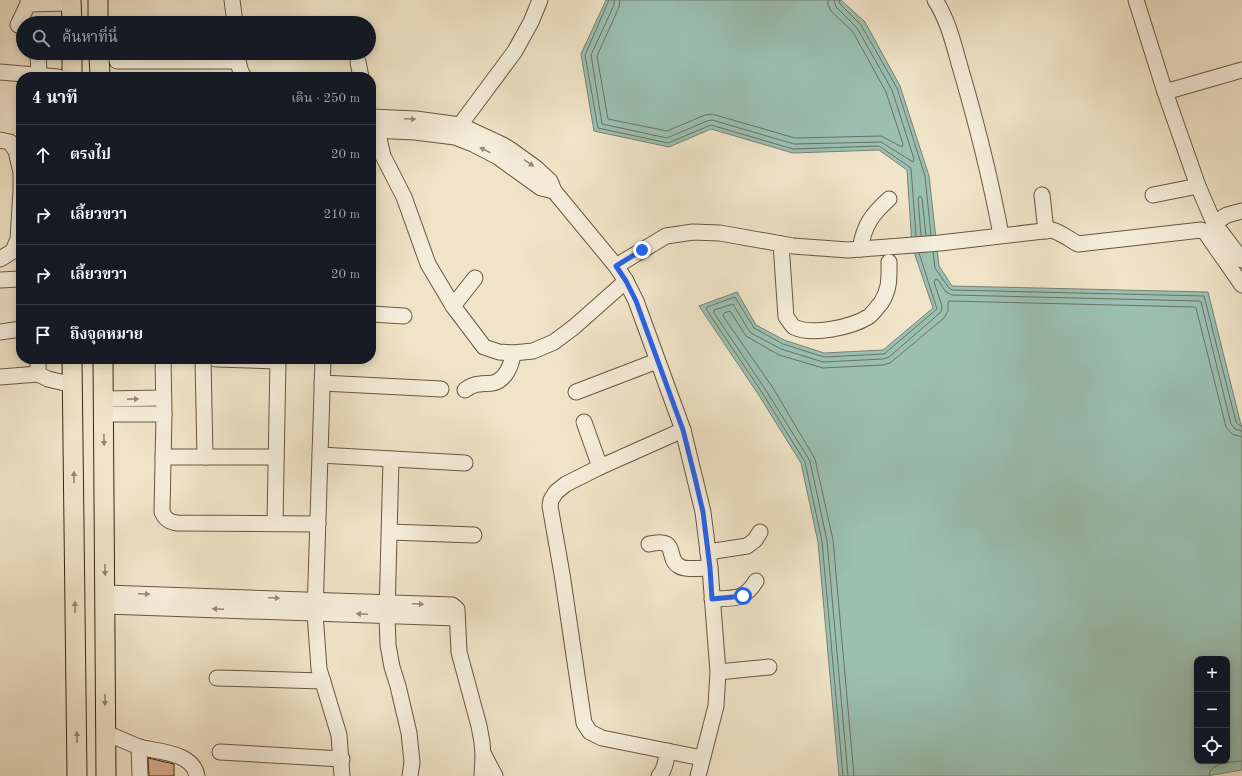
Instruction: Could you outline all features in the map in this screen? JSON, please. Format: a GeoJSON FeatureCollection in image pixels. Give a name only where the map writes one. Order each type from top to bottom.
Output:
{"type":"FeatureCollection","features":[{"type":"Feature","properties":{"kind":"main road"},"geometry":{"type":"LineString","coordinates":[[98,0],[98,16]]}},
{"type":"Feature","properties":{"kind":"main road"},"geometry":{"type":"LineString","coordinates":[[71,1],[72,16]]}},
{"type":"Feature","properties":{"kind":"main road"},"geometry":{"type":"LineString","coordinates":[[72,60],[72,72]]}},
{"type":"Feature","properties":{"kind":"main road"},"geometry":{"type":"LineString","coordinates":[[99,60],[100,72]]}},
{"type":"Feature","properties":{"kind":"main road"},"geometry":{"type":"LineString","coordinates":[[72,364],[77,776]]}},
{"type":"Feature","properties":{"kind":"main road"},"geometry":{"type":"LineString","coordinates":[[103,364],[106,776]]}},
{"type":"Feature","properties":{"kind":"street"},"geometry":{"type":"LineString","coordinates":[[232,0],[234,16]]}},
{"type":"Feature","properties":{"kind":"street"},"geometry":{"type":"LineString","coordinates":[[458,131],[515,51],[531,22],[540,0]]}},
{"type":"Feature","properties":{"kind":"street"},"geometry":{"type":"LineString","coordinates":[[935,0],[946,22],[980,136],[992,186],[1001,235]]}},
{"type":"Feature","properties":{"kind":"street"},"geometry":{"type":"LineString","coordinates":[[1136,0],[1165,92],[1198,186],[1214,222],[1240,253]]}},
{"type":"Feature","properties":{"kind":"street"},"geometry":{"type":"LineString","coordinates":[[22,16],[28,2],[71,1]]}},
{"type":"Feature","properties":{"kind":"street"},"geometry":{"type":"LineString","coordinates":[[35,72],[37,60]]}},
{"type":"Feature","properties":{"kind":"street"},"geometry":{"type":"LineString","coordinates":[[117,61],[147,60]]}},
{"type":"Feature","properties":{"kind":"street"},"geometry":{"type":"LineString","coordinates":[[238,60],[241,72]]}},
{"type":"Feature","properties":{"kind":"street"},"geometry":{"type":"LineString","coordinates":[[1165,92],[1242,70]]}},
{"type":"Feature","properties":{"kind":"street"},"geometry":{"type":"LineString","coordinates":[[0,72],[16,73]]}},
{"type":"Feature","properties":{"kind":"street"},"geometry":{"type":"LineString","coordinates":[[376,125],[415,132],[458,131],[474,144],[498,157],[541,188],[554,191],[616,266],[626,281],[636,301],[683,430],[703,512],[710,568],[718,672],[716,706],[698,776]]}},
{"type":"Feature","properties":{"kind":"street"},"geometry":{"type":"LineString","coordinates":[[376,136],[383,156],[404,197],[428,264],[453,306],[484,347],[499,352],[513,353],[533,351],[554,342],[574,327],[626,281]]}},
{"type":"Feature","properties":{"kind":"street"},"geometry":{"type":"LineString","coordinates":[[0,140],[10,142],[16,151]]}},
{"type":"Feature","properties":{"kind":"street"},"geometry":{"type":"LineString","coordinates":[[1153,195],[1198,186]]}},
{"type":"Feature","properties":{"kind":"street"},"geometry":{"type":"LineString","coordinates":[[1042,195],[1046,231]]}},
{"type":"Feature","properties":{"kind":"street"},"geometry":{"type":"LineString","coordinates":[[860,249],[863,233],[869,222],[879,208],[889,200]]}},
{"type":"Feature","properties":{"kind":"street"},"geometry":{"type":"LineString","coordinates":[[1214,222],[1227,215],[1242,211]]}},
{"type":"Feature","properties":{"kind":"street"},"geometry":{"type":"LineString","coordinates":[[616,266],[666,236],[693,232],[720,233],[792,246],[841,250],[940,242],[1052,230],[1060,232],[1078,244],[1201,230],[1205,232],[1242,285]]}},
{"type":"Feature","properties":{"kind":"street"},"geometry":{"type":"LineString","coordinates":[[0,259],[13,251],[16,244]]}},
{"type":"Feature","properties":{"kind":"street"},"geometry":{"type":"LineString","coordinates":[[781,244],[786,317],[793,326],[806,330],[826,330],[852,325],[870,316],[881,302],[889,286],[889,262]]}},
{"type":"Feature","properties":{"kind":"street"},"geometry":{"type":"LineString","coordinates":[[453,306],[475,278]]}},
{"type":"Feature","properties":{"kind":"street"},"geometry":{"type":"LineString","coordinates":[[0,280],[16,279]]}},
{"type":"Feature","properties":{"kind":"street"},"geometry":{"type":"LineString","coordinates":[[376,314],[404,316]]}},
{"type":"Feature","properties":{"kind":"street"},"geometry":{"type":"LineString","coordinates":[[0,332],[16,330]]}},
{"type":"Feature","properties":{"kind":"street"},"geometry":{"type":"LineString","coordinates":[[465,390],[478,384],[493,383],[499,380],[507,372],[512,362],[513,353]]}},
{"type":"Feature","properties":{"kind":"street"},"geometry":{"type":"LineString","coordinates":[[576,392],[657,361]]}},
{"type":"Feature","properties":{"kind":"street"},"geometry":{"type":"LineString","coordinates":[[38,364],[38,374]]}},
{"type":"Feature","properties":{"kind":"street"},"geometry":{"type":"LineString","coordinates":[[162,364],[164,414],[162,512],[165,519],[170,522],[177,523],[318,524]]}},
{"type":"Feature","properties":{"kind":"street"},"geometry":{"type":"LineString","coordinates":[[203,364],[205,457]]}},
{"type":"Feature","properties":{"kind":"street"},"geometry":{"type":"LineString","coordinates":[[275,523],[278,364]]}},
{"type":"Feature","properties":{"kind":"street"},"geometry":{"type":"LineString","coordinates":[[323,364],[315,606],[318,661],[339,735],[342,759],[342,776]]}},
{"type":"Feature","properties":{"kind":"street"},"geometry":{"type":"LineString","coordinates":[[0,377],[38,374],[48,379],[73,385]]}},
{"type":"Feature","properties":{"kind":"street"},"geometry":{"type":"LineString","coordinates":[[322,383],[441,389]]}},
{"type":"Feature","properties":{"kind":"street"},"geometry":{"type":"LineString","coordinates":[[103,406],[163,398]]}},
{"type":"Feature","properties":{"kind":"street"},"geometry":{"type":"LineString","coordinates":[[103,406],[164,414]]}},
{"type":"Feature","properties":{"kind":"street"},"geometry":{"type":"LineString","coordinates":[[584,422],[600,467]]}},
{"type":"Feature","properties":{"kind":"street"},"geometry":{"type":"LineString","coordinates":[[683,430],[566,484],[556,492],[551,500],[550,506],[562,574],[584,723],[590,732],[602,738],[702,758]]}},
{"type":"Feature","properties":{"kind":"street"},"geometry":{"type":"LineString","coordinates":[[320,455],[465,463]]}},
{"type":"Feature","properties":{"kind":"street"},"geometry":{"type":"LineString","coordinates":[[163,457],[276,457]]}},
{"type":"Feature","properties":{"kind":"street"},"geometry":{"type":"LineString","coordinates":[[391,459],[387,609],[388,645],[392,667],[409,733],[412,762],[410,776]]}},
{"type":"Feature","properties":{"kind":"street"},"geometry":{"type":"LineString","coordinates":[[390,532],[474,535]]}},
{"type":"Feature","properties":{"kind":"street"},"geometry":{"type":"LineString","coordinates":[[708,552],[747,546],[755,540],[760,532]]}},
{"type":"Feature","properties":{"kind":"street"},"geometry":{"type":"LineString","coordinates":[[649,544],[657,542],[668,545],[675,563],[680,568],[710,568]]}},
{"type":"Feature","properties":{"kind":"street"},"geometry":{"type":"LineString","coordinates":[[712,599],[743,596],[751,590],[756,581]]}},
{"type":"Feature","properties":{"kind":"street"},"geometry":{"type":"LineString","coordinates":[[105,599],[387,609],[452,605],[457,613],[459,652],[479,726],[484,755],[482,776]]}},
{"type":"Feature","properties":{"kind":"street"},"geometry":{"type":"LineString","coordinates":[[718,672],[769,667]]}},
{"type":"Feature","properties":{"kind":"street"},"geometry":{"type":"LineString","coordinates":[[217,678],[323,681]]}},
{"type":"Feature","properties":{"kind":"street"},"geometry":{"type":"LineString","coordinates":[[106,733],[139,746],[182,757],[196,770],[197,776]]}},
{"type":"Feature","properties":{"kind":"street"},"geometry":{"type":"LineString","coordinates":[[139,746],[140,776]]}},
{"type":"Feature","properties":{"kind":"street"},"geometry":{"type":"LineString","coordinates":[[659,776],[662,773],[668,751]]}},
{"type":"Feature","properties":{"kind":"street"},"geometry":{"type":"LineString","coordinates":[[220,752],[342,759]]}},
{"type":"Feature","properties":{"kind":"street"},"geometry":{"type":"LineString","coordinates":[[484,755],[495,776]]}},
{"type":"Feature","properties":{"kind":"water"},"geometry":{"type":"Polygon","coordinates":[[[606,0],[841,0],[865,22],[900,86],[929,176],[939,266],[952,286],[1208,292],[1242,429],[1242,770],[1207,776],[839,776],[818,542],[801,463],[760,397],[699,306],[737,292],[756,325],[784,340],[824,353],[883,350],[933,308],[912,246],[907,170],[879,150],[793,153],[711,129],[669,147],[594,131],[581,54],[606,0]]]}},
{"type":"Feature","properties":{"kind":"building"},"geometry":{"type":"Polygon","coordinates":[[[148,758],[174,764],[174,776],[149,776],[148,758]]]}},
{"type":"Feature","properties":{"kind":"route"},"geometry":{"type":"LineString","coordinates":[[642,250],[616,266],[626,281],[636,301],[683,430],[703,512],[710,568],[712,599],[743,596]]}}]}
